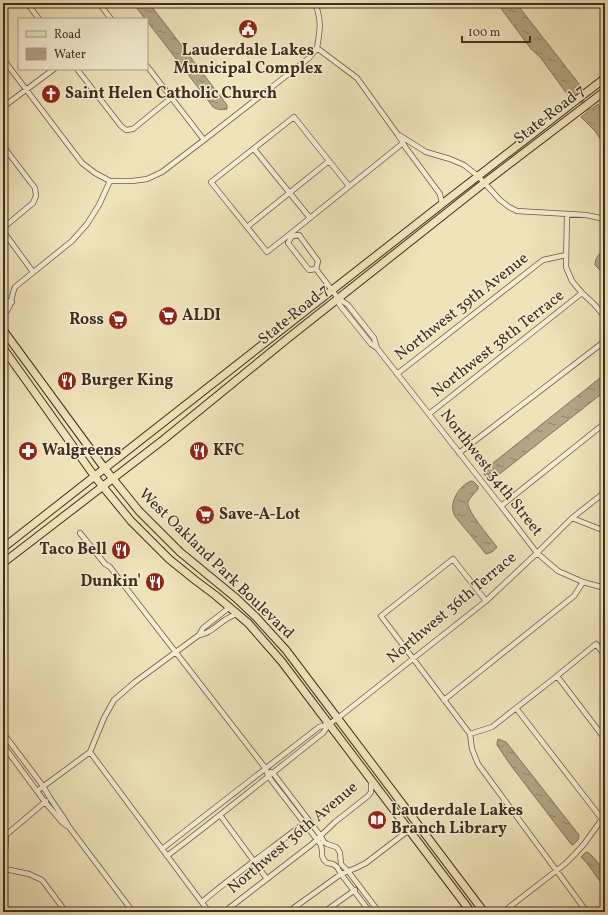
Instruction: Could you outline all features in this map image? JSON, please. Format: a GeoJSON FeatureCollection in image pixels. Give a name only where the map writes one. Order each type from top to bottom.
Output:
{"type":"FeatureCollection","features":[{"type":"Feature","properties":{"kind":"main road","name":"State Road 7"},"geometry":{"type":"LineString","coordinates":[[3,548],[605,78]]}},
{"type":"Feature","properties":{"kind":"main road","name":"State Road 7"},"geometry":{"type":"LineString","coordinates":[[3,563],[163,440],[338,298],[484,183],[605,91]]}},
{"type":"Feature","properties":{"kind":"main road","name":"West Oakland Park Boulevard"},"geometry":{"type":"LineString","coordinates":[[3,330],[105,469],[139,511],[184,556],[236,598],[286,650],[484,912]]}},
{"type":"Feature","properties":{"kind":"main road"},"geometry":{"type":"LineString","coordinates":[[226,389],[224,385],[228,378],[255,356],[261,346]]}},
{"type":"Feature","properties":{"kind":"main road","name":"West Oakland Park Boulevard"},"geometry":{"type":"LineString","coordinates":[[3,348],[95,477],[131,521],[182,569],[238,614],[258,634],[282,662],[471,912]]}},
{"type":"Feature","properties":{"kind":"main road"},"geometry":{"type":"LineString","coordinates":[[230,607],[247,609]]}},
{"type":"Feature","properties":{"kind":"main road"},"geometry":{"type":"LineString","coordinates":[[401,819],[418,823]]}},
{"type":"Feature","properties":{"kind":"main road"},"geometry":{"type":"LineString","coordinates":[[410,830],[414,828],[423,831]]}},
{"type":"Feature","properties":{"kind":"street"},"geometry":{"type":"LineString","coordinates":[[27,3],[38,18]]}},
{"type":"Feature","properties":{"kind":"street"},"geometry":{"type":"LineString","coordinates":[[99,3],[111,18]]}},
{"type":"Feature","properties":{"kind":"street"},"geometry":{"type":"LineString","coordinates":[[3,59],[82,163],[95,173],[110,181],[147,179],[162,172],[309,58],[317,48],[321,26],[319,12],[315,3]]}},
{"type":"Feature","properties":{"kind":"street"},"geometry":{"type":"LineString","coordinates":[[317,48],[357,78],[440,194],[442,204]]}},
{"type":"Feature","properties":{"kind":"street"},"geometry":{"type":"LineString","coordinates":[[148,67],[204,140]]}},
{"type":"Feature","properties":{"kind":"street"},"geometry":{"type":"LineString","coordinates":[[3,107],[53,70]]}},
{"type":"Feature","properties":{"kind":"street"},"geometry":{"type":"LineString","coordinates":[[78,70],[121,126],[126,130],[133,129],[171,98]]}},
{"type":"Feature","properties":{"kind":"street"},"geometry":{"type":"LineString","coordinates":[[349,186],[294,117],[211,182],[267,252],[291,235],[403,143]]}},
{"type":"Feature","properties":{"kind":"street"},"geometry":{"type":"LineString","coordinates":[[398,134],[426,152],[450,158],[471,170],[500,200],[517,211],[586,215],[605,219]]}},
{"type":"Feature","properties":{"kind":"street"},"geometry":{"type":"LineString","coordinates":[[3,146],[35,188],[36,196],[34,203],[3,229],[33,272]]}},
{"type":"Feature","properties":{"kind":"street"},"geometry":{"type":"LineString","coordinates":[[254,149],[310,218]]}},
{"type":"Feature","properties":{"kind":"street"},"geometry":{"type":"LineString","coordinates":[[247,227],[329,161]]}},
{"type":"Feature","properties":{"kind":"street"},"geometry":{"type":"LineString","coordinates":[[3,316],[12,302],[12,294],[15,287],[72,242],[99,205],[110,181]]}},
{"type":"Feature","properties":{"kind":"street"},"geometry":{"type":"LineString","coordinates":[[567,214],[566,267],[572,281],[605,317]]}},
{"type":"Feature","properties":{"kind":"street","name":"Northwest 34th Street"},"geometry":{"type":"LineString","coordinates":[[291,235],[299,235],[318,261],[316,269],[309,270],[288,243],[291,235]]}},
{"type":"Feature","properties":{"kind":"street","name":"Northwest 39th Avenue"},"geometry":{"type":"LineString","coordinates":[[397,374],[543,260],[566,255]]}},
{"type":"Feature","properties":{"kind":"street","name":"Northwest 34th Street"},"geometry":{"type":"LineString","coordinates":[[316,269],[338,298],[348,305],[374,338],[376,348],[537,553],[558,571],[583,582],[605,588]]}},
{"type":"Feature","properties":{"kind":"street","name":"Northwest 38th Terrace"},"geometry":{"type":"LineString","coordinates":[[429,414],[582,293]]}},
{"type":"Feature","properties":{"kind":"street"},"geometry":{"type":"LineString","coordinates":[[3,300],[12,302]]}},
{"type":"Feature","properties":{"kind":"street"},"geometry":{"type":"LineString","coordinates":[[459,453],[605,341]]}},
{"type":"Feature","properties":{"kind":"street"},"geometry":{"type":"LineString","coordinates":[[501,506],[605,423]]}},
{"type":"Feature","properties":{"kind":"street","name":"Northwest 36th Terrace"},"geometry":{"type":"LineString","coordinates":[[162,849],[319,727],[329,724],[338,718],[486,601],[572,518],[605,492]]}},
{"type":"Feature","properties":{"kind":"street"},"geometry":{"type":"LineString","coordinates":[[572,518],[605,530]]}},
{"type":"Feature","properties":{"kind":"street"},"geometry":{"type":"LineString","coordinates":[[80,533],[105,564],[113,570],[266,769],[268,776],[321,845],[324,860],[327,863],[333,864],[337,867],[370,912]]}},
{"type":"Feature","properties":{"kind":"street"},"geometry":{"type":"LineString","coordinates":[[486,601],[453,559],[381,616],[470,734],[472,749],[478,764],[587,912]]}},
{"type":"Feature","properties":{"kind":"street"},"geometry":{"type":"LineString","coordinates":[[444,700],[574,596],[583,582]]}},
{"type":"Feature","properties":{"kind":"street"},"geometry":{"type":"LineString","coordinates":[[199,635],[202,628],[230,607]]}},
{"type":"Feature","properties":{"kind":"street"},"geometry":{"type":"LineString","coordinates":[[37,791],[90,752],[104,718],[114,700],[135,682],[199,635],[207,633],[232,615],[238,614]]}},
{"type":"Feature","properties":{"kind":"street"},"geometry":{"type":"LineString","coordinates":[[470,734],[492,727],[596,644],[605,655]]}},
{"type":"Feature","properties":{"kind":"street"},"geometry":{"type":"LineString","coordinates":[[557,676],[605,739]]}},
{"type":"Feature","properties":{"kind":"street"},"geometry":{"type":"LineString","coordinates":[[503,912],[576,854],[604,819],[516,708]]}},
{"type":"Feature","properties":{"kind":"street","name":"Northwest 36th Terrace"},"geometry":{"type":"LineString","coordinates":[[167,856],[323,733],[329,724]]}},
{"type":"Feature","properties":{"kind":"street"},"geometry":{"type":"LineString","coordinates":[[3,733],[43,786],[66,820],[69,827],[133,912]]}},
{"type":"Feature","properties":{"kind":"street"},"geometry":{"type":"LineString","coordinates":[[3,745],[45,802],[62,822],[69,827]]}},
{"type":"Feature","properties":{"kind":"street"},"geometry":{"type":"LineString","coordinates":[[90,752],[209,912]]}},
{"type":"Feature","properties":{"kind":"street"},"geometry":{"type":"LineString","coordinates":[[266,769],[273,773],[324,842],[338,849],[341,864],[379,912]]}},
{"type":"Feature","properties":{"kind":"street","name":"Northwest 36th Avenue"},"geometry":{"type":"LineString","coordinates":[[224,912],[311,844],[368,796],[371,792],[371,780]]}},
{"type":"Feature","properties":{"kind":"street"},"geometry":{"type":"LineString","coordinates":[[6,835],[50,798]]}},
{"type":"Feature","properties":{"kind":"street"},"geometry":{"type":"LineString","coordinates":[[220,815],[267,879]]}},
{"type":"Feature","properties":{"kind":"street","name":"Northwest 36th Avenue"},"geometry":{"type":"LineString","coordinates":[[202,902],[309,820]]}},
{"type":"Feature","properties":{"kind":"street"},"geometry":{"type":"LineString","coordinates":[[3,830],[6,835],[3,891]]}},
{"type":"Feature","properties":{"kind":"street"},"geometry":{"type":"LineString","coordinates":[[290,911],[341,874],[366,863],[410,830]]}},
{"type":"Feature","properties":{"kind":"street"},"geometry":{"type":"LineString","coordinates":[[5,869],[29,874],[42,880],[66,912]]}},
{"type":"Feature","properties":{"kind":"street"},"geometry":{"type":"LineString","coordinates":[[324,912],[359,886]]}},
{"type":"Feature","properties":{"kind":"water"},"geometry":{"type":"Polygon","coordinates":[[[133,3],[149,3],[227,105],[227,109],[220,110],[213,107],[148,22],[148,18],[144,18],[133,3]]]}},
{"type":"Feature","properties":{"kind":"water"},"geometry":{"type":"Polygon","coordinates":[[[497,3],[516,3],[583,89],[570,98],[497,3]]]}},
{"type":"Feature","properties":{"kind":"water"},"geometry":{"type":"Polygon","coordinates":[[[598,104],[599,107],[605,111],[605,146],[595,131],[581,117],[598,104]]]}},
{"type":"Feature","properties":{"kind":"water"},"geometry":{"type":"Polygon","coordinates":[[[605,249],[605,275],[595,265],[598,256],[605,249]]]}},
{"type":"Feature","properties":{"kind":"water"},"geometry":{"type":"Polygon","coordinates":[[[605,374],[605,391],[497,476],[487,478],[484,474],[488,467],[605,374]]]}},
{"type":"Feature","properties":{"kind":"water"},"geometry":{"type":"Polygon","coordinates":[[[471,481],[478,486],[478,489],[469,500],[468,506],[475,518],[497,547],[492,552],[486,554],[454,514],[453,504],[456,495],[459,490],[471,481]]]}},
{"type":"Feature","properties":{"kind":"water"},"geometry":{"type":"Polygon","coordinates":[[[498,739],[506,742],[579,835],[578,840],[573,845],[512,767],[497,745],[498,739]]]}},
{"type":"Feature","properties":{"kind":"water"},"geometry":{"type":"Polygon","coordinates":[[[586,852],[594,858],[605,872],[605,888],[581,857],[586,852]]]}},
{"type":"Feature","properties":{"kind":"waterway"},"geometry":{"type":"LineString","coordinates":[[573,90],[593,115]]}},
{"type":"Feature","properties":{"kind":"place","name":"Lauderdale Lakes Municipal Complex"},"geometry":{"type":"Point","coordinates":[248,29]}},
{"type":"Feature","properties":{"kind":"place","name":"Saint Helen Catholic Church"},"geometry":{"type":"Point","coordinates":[51,94]}},
{"type":"Feature","properties":{"kind":"place","name":"ALDI"},"geometry":{"type":"Point","coordinates":[168,316]}},
{"type":"Feature","properties":{"kind":"place","name":"Ross"},"geometry":{"type":"Point","coordinates":[118,320]}},
{"type":"Feature","properties":{"kind":"place","name":"Burger King"},"geometry":{"type":"Point","coordinates":[67,381]}},
{"type":"Feature","properties":{"kind":"place","name":"Walgreens"},"geometry":{"type":"Point","coordinates":[28,451]}},
{"type":"Feature","properties":{"kind":"place","name":"KFC"},"geometry":{"type":"Point","coordinates":[199,451]}},
{"type":"Feature","properties":{"kind":"place","name":"Save-A-Lot"},"geometry":{"type":"Point","coordinates":[205,515]}},
{"type":"Feature","properties":{"kind":"place","name":"Taco Bell"},"geometry":{"type":"Point","coordinates":[121,550]}},
{"type":"Feature","properties":{"kind":"place","name":"Dunkin'"},"geometry":{"type":"Point","coordinates":[155,582]}},
{"type":"Feature","properties":{"kind":"place","name":"Lauderdale Lakes Branch Library"},"geometry":{"type":"Point","coordinates":[377,820]}}]}
